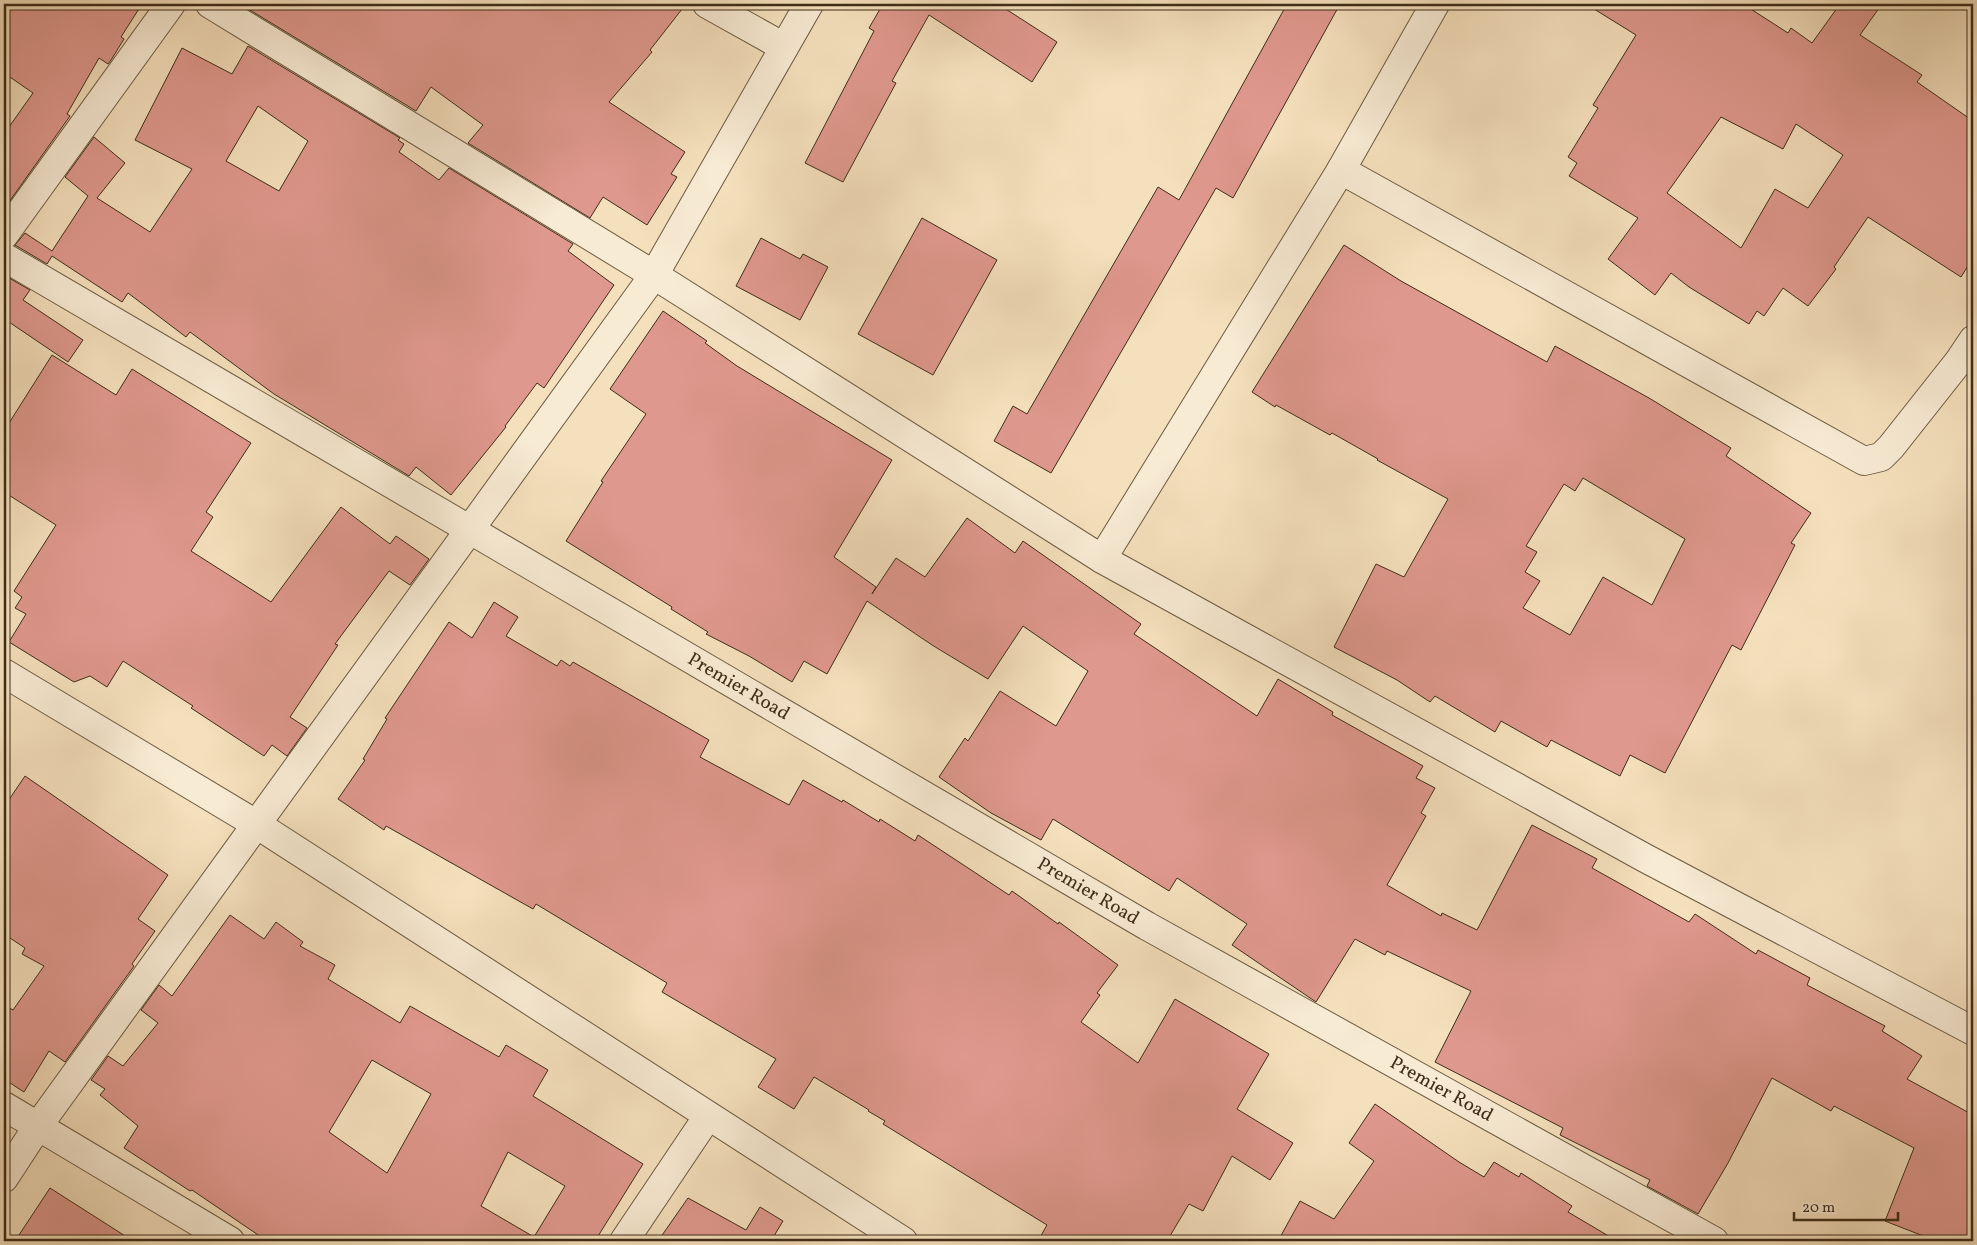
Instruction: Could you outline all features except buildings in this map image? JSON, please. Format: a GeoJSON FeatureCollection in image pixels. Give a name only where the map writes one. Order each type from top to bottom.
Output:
{"type":"FeatureCollection","features":[{"type":"Feature","properties":{"kind":"street"},"geometry":{"type":"LineString","coordinates":[[4,235],[171,4]]}},
{"type":"Feature","properties":{"kind":"street"},"geometry":{"type":"LineString","coordinates":[[210,4],[654,275],[1102,559],[1645,858],[1973,1032]]}},
{"type":"Feature","properties":{"kind":"street"},"geometry":{"type":"LineString","coordinates":[[707,4],[784,47]]}},
{"type":"Feature","properties":{"kind":"street"},"geometry":{"type":"LineString","coordinates":[[4,1178],[38,1126],[654,275],[809,4]]}},
{"type":"Feature","properties":{"kind":"street"},"geometry":{"type":"LineString","coordinates":[[1102,559],[1341,170],[1435,4]]}},
{"type":"Feature","properties":{"kind":"street"},"geometry":{"type":"LineString","coordinates":[[1341,170],[1864,462],[1881,457],[1891,447],[1969,356]]}},
{"type":"Feature","properties":{"kind":"street","name":"Premier Road"},"geometry":{"type":"LineString","coordinates":[[4,257],[1147,926],[1714,1241]]}},
{"type":"Feature","properties":{"kind":"street"},"geometry":{"type":"LineString","coordinates":[[4,673],[256,824],[903,1241]]}},
{"type":"Feature","properties":{"kind":"street"},"geometry":{"type":"LineString","coordinates":[[4,1106],[230,1241]]}},
{"type":"Feature","properties":{"kind":"street"},"geometry":{"type":"LineString","coordinates":[[624,1241],[708,1116]]}}]}
